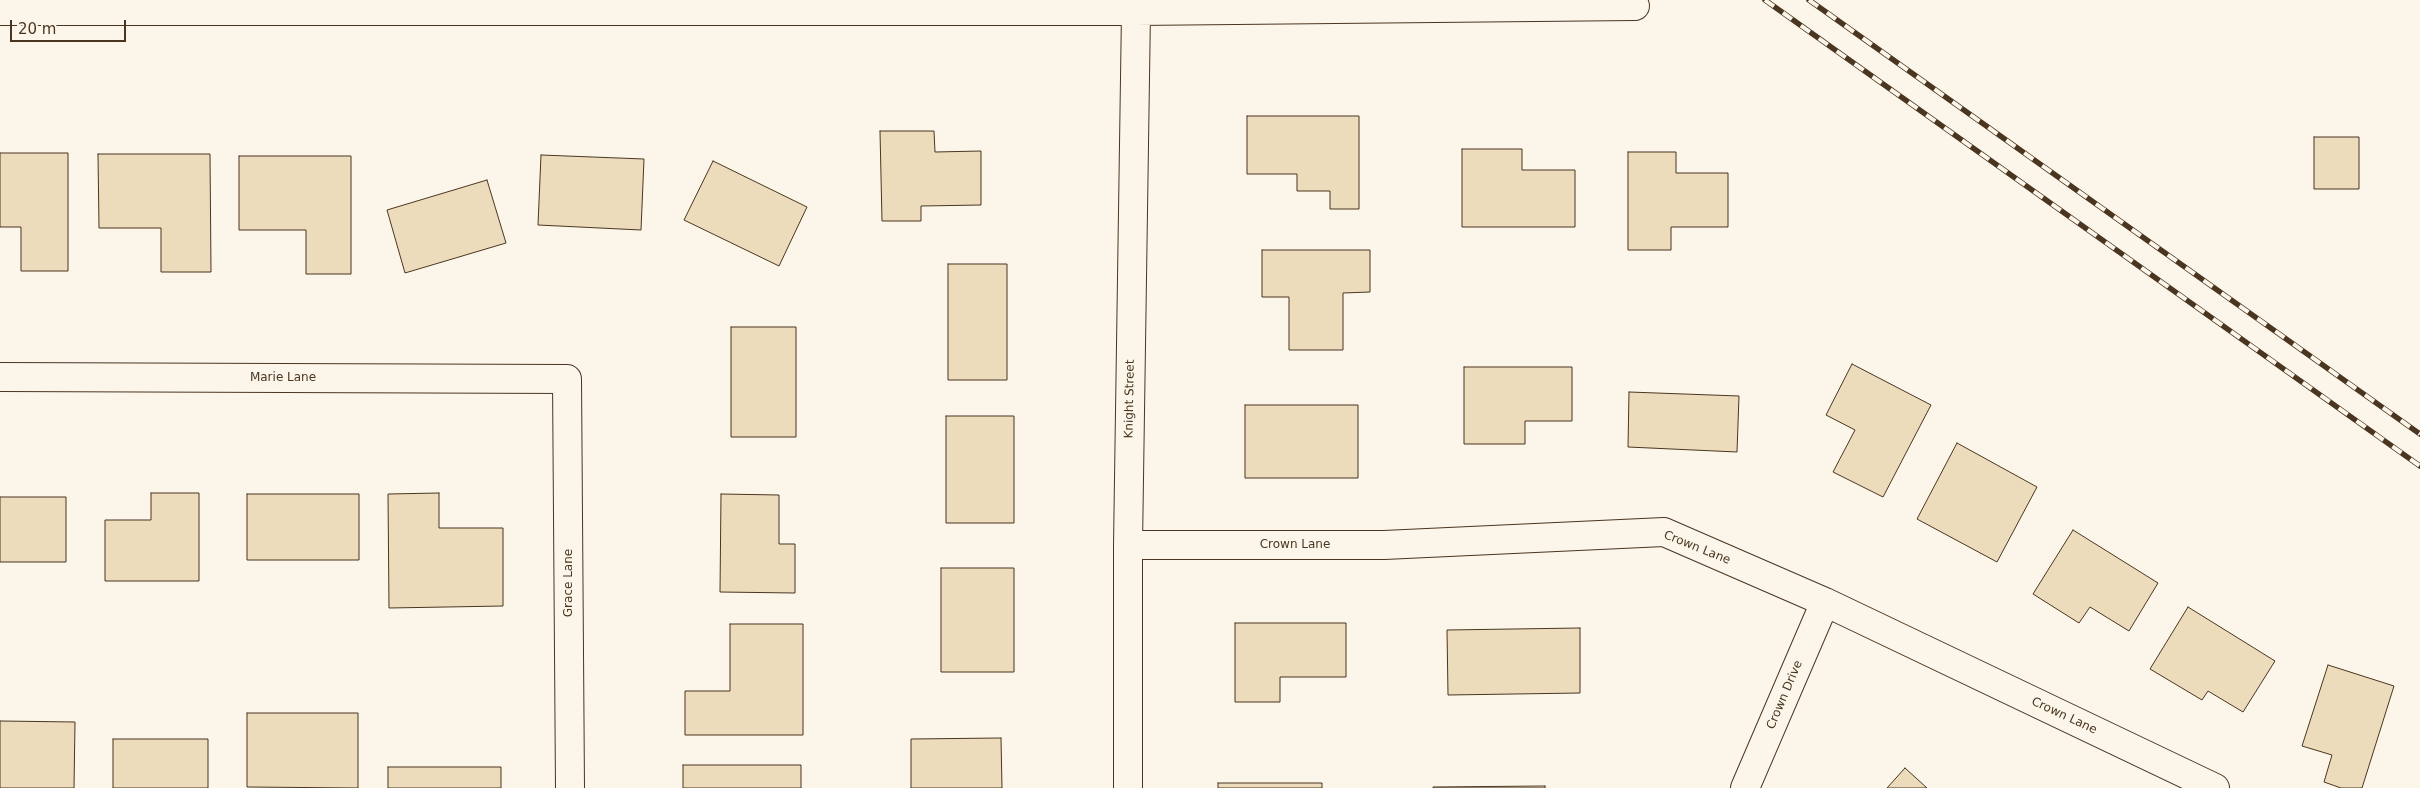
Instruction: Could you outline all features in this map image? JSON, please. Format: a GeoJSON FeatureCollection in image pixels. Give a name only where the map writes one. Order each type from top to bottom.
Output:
{"type":"FeatureCollection","features":[{"type":"Feature","properties":{"kind":"street"},"geometry":{"type":"LineString","coordinates":[[0,11],[270,5],[656,5],[1136,11],[1635,6]]}},
{"type":"Feature","properties":{"kind":"street","name":"Knight Street"},"geometry":{"type":"LineString","coordinates":[[1128,788],[1128,545],[1136,11]]}},
{"type":"Feature","properties":{"kind":"street","name":"Marie Lane"},"geometry":{"type":"LineString","coordinates":[[0,377],[567,379]]}},
{"type":"Feature","properties":{"kind":"street","name":"Grace Lane"},"geometry":{"type":"LineString","coordinates":[[567,379],[570,788]]}},
{"type":"Feature","properties":{"kind":"street","name":"Crown Lane"},"geometry":{"type":"LineString","coordinates":[[1128,545],[1384,545],[1664,532],[1825,602],[2215,788]]}},
{"type":"Feature","properties":{"kind":"street","name":"Crown Drive"},"geometry":{"type":"LineString","coordinates":[[1744,788],[1825,602]]}},
{"type":"Feature","properties":{"kind":"building"},"geometry":{"type":"Polygon","coordinates":[[[1247,116],[1359,116],[1359,209],[1330,209],[1330,191],[1297,191],[1297,174],[1247,174],[1247,116]]]}},
{"type":"Feature","properties":{"kind":"building"},"geometry":{"type":"Polygon","coordinates":[[[880,131],[934,131],[935,152],[981,151],[981,205],[921,206],[921,221],[882,221],[880,131]]]}},
{"type":"Feature","properties":{"kind":"building"},"geometry":{"type":"Polygon","coordinates":[[[2314,137],[2359,137],[2359,189],[2314,189],[2314,137]]]}},
{"type":"Feature","properties":{"kind":"building"},"geometry":{"type":"Polygon","coordinates":[[[1462,149],[1522,149],[1522,170],[1575,170],[1575,227],[1462,227],[1462,149]]]}},
{"type":"Feature","properties":{"kind":"building"},"geometry":{"type":"Polygon","coordinates":[[[1628,152],[1676,152],[1676,173],[1728,173],[1728,227],[1671,227],[1671,250],[1628,250],[1628,152]]]}},
{"type":"Feature","properties":{"kind":"building"},"geometry":{"type":"Polygon","coordinates":[[[0,153],[68,153],[68,271],[21,271],[21,227],[0,227],[0,153]]]}},
{"type":"Feature","properties":{"kind":"building"},"geometry":{"type":"Polygon","coordinates":[[[98,154],[210,154],[211,272],[161,272],[161,228],[99,228],[98,154]]]}},
{"type":"Feature","properties":{"kind":"building"},"geometry":{"type":"Polygon","coordinates":[[[541,155],[644,159],[641,230],[538,225],[541,155]]]}},
{"type":"Feature","properties":{"kind":"building"},"geometry":{"type":"Polygon","coordinates":[[[239,156],[351,156],[351,274],[306,274],[306,230],[239,230],[239,156]]]}},
{"type":"Feature","properties":{"kind":"building"},"geometry":{"type":"Polygon","coordinates":[[[713,161],[807,207],[779,266],[684,220],[713,161]]]}},
{"type":"Feature","properties":{"kind":"building"},"geometry":{"type":"Polygon","coordinates":[[[487,180],[506,243],[405,273],[387,210],[487,180]]]}},
{"type":"Feature","properties":{"kind":"building"},"geometry":{"type":"Polygon","coordinates":[[[1262,250],[1370,250],[1370,292],[1343,293],[1343,350],[1289,350],[1289,297],[1262,297],[1262,250]]]}},
{"type":"Feature","properties":{"kind":"building"},"geometry":{"type":"Polygon","coordinates":[[[948,264],[1007,264],[1007,380],[948,380],[948,264]]]}},
{"type":"Feature","properties":{"kind":"building"},"geometry":{"type":"Polygon","coordinates":[[[731,327],[796,327],[796,437],[731,437],[731,327]]]}},
{"type":"Feature","properties":{"kind":"building"},"geometry":{"type":"Polygon","coordinates":[[[1852,364],[1931,405],[1883,497],[1833,472],[1855,430],[1826,415],[1852,364]]]}},
{"type":"Feature","properties":{"kind":"building"},"geometry":{"type":"Polygon","coordinates":[[[1464,367],[1572,367],[1572,421],[1525,421],[1525,444],[1464,444],[1464,367]]]}},
{"type":"Feature","properties":{"kind":"building"},"geometry":{"type":"Polygon","coordinates":[[[1629,392],[1739,396],[1737,452],[1628,447],[1629,392]]]}},
{"type":"Feature","properties":{"kind":"building"},"geometry":{"type":"Polygon","coordinates":[[[1245,405],[1358,405],[1358,478],[1245,478],[1245,405]]]}},
{"type":"Feature","properties":{"kind":"building"},"geometry":{"type":"Polygon","coordinates":[[[946,416],[1014,416],[1014,523],[946,523],[946,416]]]}},
{"type":"Feature","properties":{"kind":"building"},"geometry":{"type":"Polygon","coordinates":[[[1957,443],[2037,487],[1997,562],[1917,519],[1957,443]]]}},
{"type":"Feature","properties":{"kind":"building"},"geometry":{"type":"Polygon","coordinates":[[[151,493],[199,493],[199,581],[105,581],[105,520],[151,520],[151,493]]]}},
{"type":"Feature","properties":{"kind":"building"},"geometry":{"type":"Polygon","coordinates":[[[439,493],[439,528],[503,528],[503,606],[389,608],[388,494],[439,493]]]}},
{"type":"Feature","properties":{"kind":"building"},"geometry":{"type":"Polygon","coordinates":[[[247,494],[359,494],[359,560],[247,560],[247,494]]]}},
{"type":"Feature","properties":{"kind":"building"},"geometry":{"type":"Polygon","coordinates":[[[721,494],[779,495],[779,544],[795,544],[795,593],[720,592],[721,494]]]}},
{"type":"Feature","properties":{"kind":"building"},"geometry":{"type":"Polygon","coordinates":[[[0,497],[66,497],[66,562],[0,562],[0,497]]]}},
{"type":"Feature","properties":{"kind":"building"},"geometry":{"type":"Polygon","coordinates":[[[2073,530],[2158,583],[2129,631],[2090,607],[2079,623],[2033,594],[2073,530]]]}},
{"type":"Feature","properties":{"kind":"building"},"geometry":{"type":"Polygon","coordinates":[[[941,568],[1014,568],[1014,672],[941,672],[941,568]]]}},
{"type":"Feature","properties":{"kind":"building"},"geometry":{"type":"Polygon","coordinates":[[[2188,607],[2275,661],[2243,712],[2208,691],[2202,700],[2150,669],[2188,607]]]}},
{"type":"Feature","properties":{"kind":"building"},"geometry":{"type":"Polygon","coordinates":[[[1235,623],[1346,623],[1346,677],[1280,677],[1280,702],[1235,702],[1235,623]]]}},
{"type":"Feature","properties":{"kind":"building"},"geometry":{"type":"Polygon","coordinates":[[[730,624],[803,624],[803,735],[685,735],[685,691],[730,691],[730,624]]]}},
{"type":"Feature","properties":{"kind":"building"},"geometry":{"type":"Polygon","coordinates":[[[1580,628],[1580,693],[1448,695],[1447,630],[1580,628]]]}},
{"type":"Feature","properties":{"kind":"building"},"geometry":{"type":"Polygon","coordinates":[[[2328,665],[2394,686],[2362,788],[2341,788],[2324,782],[2332,755],[2302,746],[2328,665]]]}},
{"type":"Feature","properties":{"kind":"building"},"geometry":{"type":"Polygon","coordinates":[[[247,713],[358,713],[358,788],[247,787],[247,713]]]}},
{"type":"Feature","properties":{"kind":"building"},"geometry":{"type":"Polygon","coordinates":[[[0,721],[75,722],[74,788],[0,788],[0,721]]]}},
{"type":"Feature","properties":{"kind":"building"},"geometry":{"type":"Polygon","coordinates":[[[1001,738],[1002,788],[911,788],[911,739],[1001,738]]]}},
{"type":"Feature","properties":{"kind":"building"},"geometry":{"type":"Polygon","coordinates":[[[113,739],[208,739],[208,788],[113,788],[113,739]]]}},
{"type":"Feature","properties":{"kind":"building"},"geometry":{"type":"Polygon","coordinates":[[[683,765],[801,765],[801,788],[683,788],[683,765]]]}},
{"type":"Feature","properties":{"kind":"building"},"geometry":{"type":"Polygon","coordinates":[[[388,767],[501,767],[501,788],[388,788],[388,767]]]}},
{"type":"Feature","properties":{"kind":"building"},"geometry":{"type":"Polygon","coordinates":[[[1905,768],[1927,788],[1887,788],[1905,768]]]}},
{"type":"Feature","properties":{"kind":"building"},"geometry":{"type":"Polygon","coordinates":[[[1218,783],[1322,783],[1322,788],[1218,788],[1218,783]]]}},
{"type":"Feature","properties":{"kind":"building"},"geometry":{"type":"Polygon","coordinates":[[[1545,786],[1545,788],[1433,788],[1433,787],[1545,786]]]}},
{"type":"Feature","properties":{"kind":"railway"},"geometry":{"type":"LineString","coordinates":[[1765,0],[2420,466]]}},
{"type":"Feature","properties":{"kind":"railway"},"geometry":{"type":"LineString","coordinates":[[1809,0],[2420,434]]}}]}
